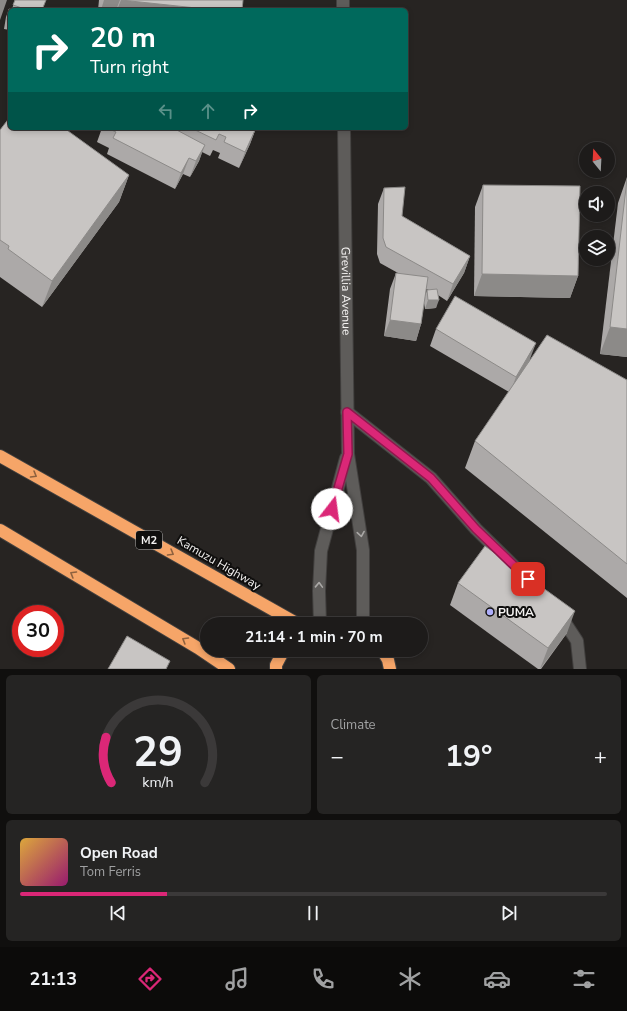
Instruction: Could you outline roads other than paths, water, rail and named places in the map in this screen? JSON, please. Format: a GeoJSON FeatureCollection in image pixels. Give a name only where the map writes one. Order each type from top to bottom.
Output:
{"type":"FeatureCollection","features":[{"type":"Feature","properties":{"kind":"highway","name":"Kamuzu Highway"},"geometry":{"type":"LineString","coordinates":[[0,456],[286,617]]}},
{"type":"Feature","properties":{"kind":"highway"},"geometry":{"type":"LineString","coordinates":[[0,530],[198,648],[229,669]]}},
{"type":"Feature","properties":{"kind":"highway"},"geometry":{"type":"LineString","coordinates":[[276,669],[276,665],[280,657]]}},
{"type":"Feature","properties":{"kind":"highway"},"geometry":{"type":"LineString","coordinates":[[386,657],[390,669]]}},
{"type":"Feature","properties":{"kind":"street","name":"Grevillia Avenue"},"geometry":{"type":"LineString","coordinates":[[344,130],[348,454],[363,550],[363,617]]}},
{"type":"Feature","properties":{"kind":"street"},"geometry":{"type":"LineString","coordinates":[[347,412],[431,478],[476,529],[538,589]]}},
{"type":"Feature","properties":{"kind":"street","name":"Grevillia Avenue"},"geometry":{"type":"LineString","coordinates":[[319,617],[321,551],[348,454]]}},
{"type":"Feature","properties":{"kind":"street"},"geometry":{"type":"LineString","coordinates":[[553,605],[577,641],[580,669]]}},
{"type":"Feature","properties":{"kind":"place","name":"PUMA"},"geometry":{"type":"Point","coordinates":[490,612]}}]}
